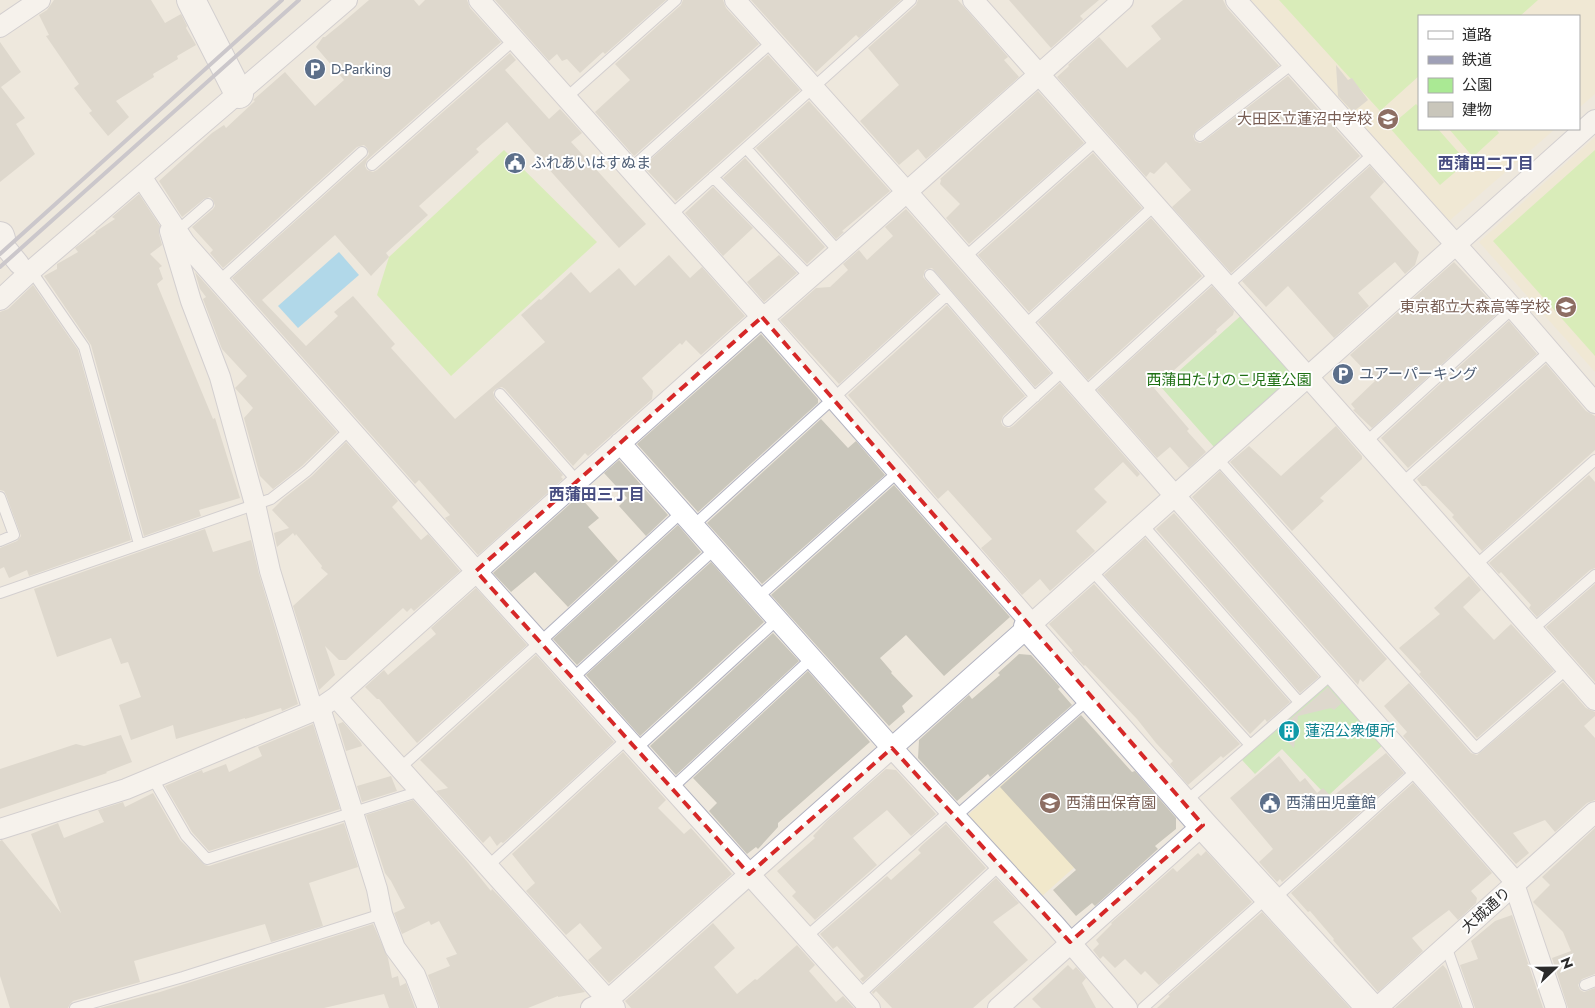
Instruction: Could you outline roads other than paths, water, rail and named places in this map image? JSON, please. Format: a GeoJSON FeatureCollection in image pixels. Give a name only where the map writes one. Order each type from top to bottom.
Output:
{"type":"FeatureCollection","features":[{"type":"Feature","properties":{"kind":"street"},"geometry":{"type":"LineString","coordinates":[[0,27],[40,0]]}},
{"type":"Feature","properties":{"kind":"street"},"geometry":{"type":"LineString","coordinates":[[191,0],[239,94]]}},
{"type":"Feature","properties":{"kind":"street"},"geometry":{"type":"LineString","coordinates":[[0,300],[25,267],[142,178],[347,0]]}},
{"type":"Feature","properties":{"kind":"street"},"geometry":{"type":"LineString","coordinates":[[479,0],[834,399],[1091,698],[1203,825],[1371,1008]]}},
{"type":"Feature","properties":{"kind":"street"},"geometry":{"type":"LineString","coordinates":[[734,0],[907,192],[1512,878],[1556,1008]]}},
{"type":"Feature","properties":{"kind":"street"},"geometry":{"type":"LineString","coordinates":[[973,0],[1402,483],[1426,516],[1476,565],[1595,700]]}},
{"type":"Feature","properties":{"kind":"street"},"geometry":{"type":"LineString","coordinates":[[0,829],[126,789],[323,705],[1123,0]]}},
{"type":"Feature","properties":{"kind":"street"},"geometry":{"type":"LineString","coordinates":[[1236,0],[1456,244],[1595,403]]}},
{"type":"Feature","properties":{"kind":"street"},"geometry":{"type":"LineString","coordinates":[[323,705],[400,768],[488,866],[600,1006],[892,748],[1595,120]]}},
{"type":"Feature","properties":{"kind":"street"},"geometry":{"type":"LineString","coordinates":[[142,178],[185,243],[476,571],[864,1002]]}},
{"type":"Feature","properties":{"kind":"street"},"geometry":{"type":"LineString","coordinates":[[165,212],[191,301],[220,377],[255,504],[270,571],[323,705],[352,813],[377,889],[382,914],[395,948],[415,975],[428,1008]]}},
{"type":"Feature","properties":{"kind":"street"},"geometry":{"type":"LineString","coordinates":[[1,237],[6,248],[25,267]]}},
{"type":"Feature","properties":{"kind":"street"},"geometry":{"type":"LineString","coordinates":[[620,443],[892,748],[1128,1008]]}},
{"type":"Feature","properties":{"kind":"street","name":"大城通り"},"geometry":{"type":"LineString","coordinates":[[1377,1008],[1595,812]]}},
{"type":"Feature","properties":{"kind":"street"},"geometry":{"type":"LineString","coordinates":[[998,1008],[1203,825]]}},
{"type":"Feature","properties":{"kind":"lane"},"geometry":{"type":"LineString","coordinates":[[566,98],[676,0]]}},
{"type":"Feature","properties":{"kind":"lane"},"geometry":{"type":"LineString","coordinates":[[671,215],[911,0]]}},
{"type":"Feature","properties":{"kind":"lane"},"geometry":{"type":"LineString","coordinates":[[372,164],[514,40]]}},
{"type":"Feature","properties":{"kind":"lane"},"geometry":{"type":"LineString","coordinates":[[630,169],[772,42]]}},
{"type":"Feature","properties":{"kind":"lane"},"geometry":{"type":"LineString","coordinates":[[1200,136],[1292,64]]}},
{"type":"Feature","properties":{"kind":"lane"},"geometry":{"type":"LineString","coordinates":[[964,258],[1097,140]]}},
{"type":"Feature","properties":{"kind":"lane"},"geometry":{"type":"LineString","coordinates":[[746,148],[839,252]]}},
{"type":"Feature","properties":{"kind":"lane"},"geometry":{"type":"LineString","coordinates":[[219,281],[362,152]]}},
{"type":"Feature","properties":{"kind":"lane"},"geometry":{"type":"LineString","coordinates":[[1084,393],[1373,154]]}},
{"type":"Feature","properties":{"kind":"lane"},"geometry":{"type":"LineString","coordinates":[[714,177],[810,277]]}},
{"type":"Feature","properties":{"kind":"lane"},"geometry":{"type":"LineString","coordinates":[[177,231],[208,204]]}},
{"type":"Feature","properties":{"kind":"lane"},"geometry":{"type":"LineString","coordinates":[[1024,326],[1155,205]]}},
{"type":"Feature","properties":{"kind":"lane"},"geometry":{"type":"LineString","coordinates":[[25,267],[84,347],[139,544]]}},
{"type":"Feature","properties":{"kind":"lane"},"geometry":{"type":"LineString","coordinates":[[930,275],[1035,397]]}},
{"type":"Feature","properties":{"kind":"lane"},"geometry":{"type":"LineString","coordinates":[[400,768],[540,642],[834,399],[948,295]]}},
{"type":"Feature","properties":{"kind":"lane"},"geometry":{"type":"LineString","coordinates":[[1366,442],[1513,308]]}},
{"type":"Feature","properties":{"kind":"lane"},"geometry":{"type":"LineString","coordinates":[[1402,483],[1550,351]]}},
{"type":"Feature","properties":{"kind":"lane"},"geometry":{"type":"LineString","coordinates":[[1008,421],[1064,370]]}},
{"type":"Feature","properties":{"kind":"lane"},"geometry":{"type":"LineString","coordinates":[[500,394],[577,481]]}},
{"type":"Feature","properties":{"kind":"lane"},"geometry":{"type":"LineString","coordinates":[[0,593],[271,499],[307,471],[350,429]]}},
{"type":"Feature","properties":{"kind":"lane"},"geometry":{"type":"LineString","coordinates":[[1216,457],[1476,748],[1568,668]]}},
{"type":"Feature","properties":{"kind":"lane"},"geometry":{"type":"LineString","coordinates":[[1476,565],[1595,460]]}},
{"type":"Feature","properties":{"kind":"lane"},"geometry":{"type":"LineString","coordinates":[[758,597],[898,472]]}},
{"type":"Feature","properties":{"kind":"lane"},"geometry":{"type":"LineString","coordinates":[[0,497],[14,535],[0,541]]}},
{"type":"Feature","properties":{"kind":"lane"},"geometry":{"type":"LineString","coordinates":[[1142,524],[1299,702]]}},
{"type":"Feature","properties":{"kind":"lane"},"geometry":{"type":"LineString","coordinates":[[573,678],[715,549]]}},
{"type":"Feature","properties":{"kind":"lane"},"geometry":{"type":"LineString","coordinates":[[1091,570],[1250,745]]}},
{"type":"Feature","properties":{"kind":"lane"},"geometry":{"type":"LineString","coordinates":[[1533,629],[1595,575]]}},
{"type":"Feature","properties":{"kind":"lane"},"geometry":{"type":"LineString","coordinates":[[488,866],[778,620]]}},
{"type":"Feature","properties":{"kind":"lane"},"geometry":{"type":"LineString","coordinates":[[672,788],[812,658]]}},
{"type":"Feature","properties":{"kind":"lane"},"geometry":{"type":"LineString","coordinates":[[1184,803],[1332,674]]}},
{"type":"Feature","properties":{"kind":"lane"},"geometry":{"type":"LineString","coordinates":[[806,937],[1091,698]]}},
{"type":"Feature","properties":{"kind":"lane"},"geometry":{"type":"LineString","coordinates":[[1143,1008],[1417,770]]}},
{"type":"Feature","properties":{"kind":"lane"},"geometry":{"type":"LineString","coordinates":[[152,777],[186,836],[206,859],[420,791]]}},
{"type":"Feature","properties":{"kind":"lane"},"geometry":{"type":"LineString","coordinates":[[864,1002],[1000,865]]}},
{"type":"Feature","properties":{"kind":"lane"},"geometry":{"type":"LineString","coordinates":[[75,1008],[183,977],[382,914]]}},
{"type":"Feature","properties":{"kind":"lane"},"geometry":{"type":"LineString","coordinates":[[1446,946],[1468,1008]]}},
{"type":"Feature","properties":{"kind":"water"},"geometry":{"type":"Polygon","coordinates":[[[339,252],[359,275],[298,328],[278,306],[339,252]]]}},
{"type":"Feature","properties":{"kind":"railway"},"geometry":{"type":"LineString","coordinates":[[0,254],[282,0]]}},
{"type":"Feature","properties":{"kind":"railway"},"geometry":{"type":"LineString","coordinates":[[0,267],[299,0]]}},
{"type":"Feature","properties":{"kind":"place","name":"D-Parking"},"geometry":{"type":"Point","coordinates":[315,69]}},
{"type":"Feature","properties":{"kind":"place","name":"大田区立蓮沼中学校"},"geometry":{"type":"Point","coordinates":[1388,119]}},
{"type":"Feature","properties":{"kind":"place","name":"ふれあいはすぬま"},"geometry":{"type":"Point","coordinates":[515,163]}},
{"type":"Feature","properties":{"kind":"place","name":"東京都立大森高等学校"},"geometry":{"type":"Point","coordinates":[1566,307]}},
{"type":"Feature","properties":{"kind":"place","name":"ユアーパーキング"},"geometry":{"type":"Point","coordinates":[1343,374]}},
{"type":"Feature","properties":{"kind":"place","name":"蓮沼公衆便所"},"geometry":{"type":"Point","coordinates":[1289,731]}},
{"type":"Feature","properties":{"kind":"place","name":"西蒲田保育園"},"geometry":{"type":"Point","coordinates":[1050,803]}},
{"type":"Feature","properties":{"kind":"place","name":"西蒲田児童館"},"geometry":{"type":"Point","coordinates":[1270,803]}},
{"type":"Feature","properties":{"kind":"district","name":"西蒲田二丁目"},"geometry":{"type":"Point","coordinates":[1486,163]}},
{"type":"Feature","properties":{"kind":"district","name":"西蒲田三丁目"},"geometry":{"type":"Point","coordinates":[597,494]}},
{"type":"Feature","properties":{"kind":"park label","name":"西蒲田たけのこ児童公園"},"geometry":{"type":"Point","coordinates":[1229,380]}}]}
